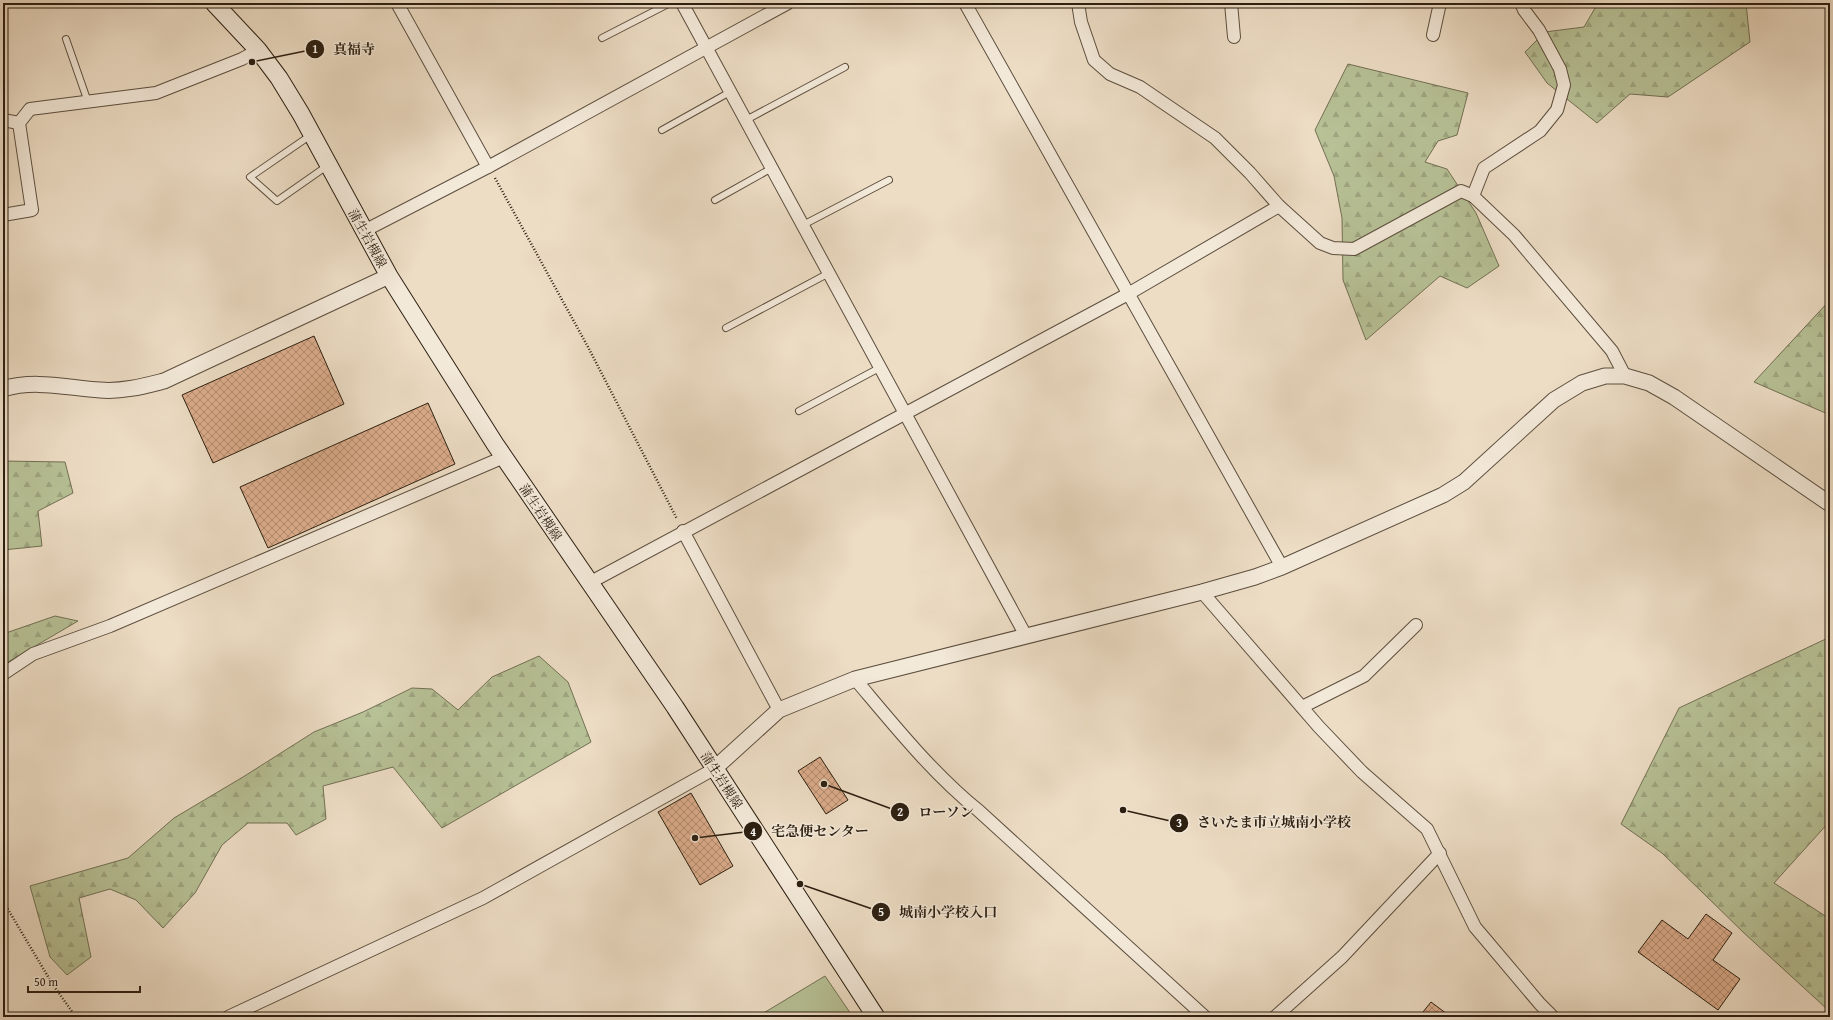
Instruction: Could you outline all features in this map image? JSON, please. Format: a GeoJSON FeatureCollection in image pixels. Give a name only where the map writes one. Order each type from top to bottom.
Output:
{"type":"FeatureCollection","features":[{"type":"Feature","properties":{"kind":"main road","name":"蒲生岩槻線"},"geometry":{"type":"LineString","coordinates":[[214,3],[258,50],[279,78],[312,134],[389,276],[504,457],[588,583],[675,707],[876,1017]]}},
{"type":"Feature","properties":{"kind":"street"},"geometry":{"type":"LineString","coordinates":[[682,3],[1026,636]]}},
{"type":"Feature","properties":{"kind":"street"},"geometry":{"type":"LineString","coordinates":[[364,231],[488,167],[788,3]]}},
{"type":"Feature","properties":{"kind":"street"},"geometry":{"type":"LineString","coordinates":[[965,3],[1282,567]]}},
{"type":"Feature","properties":{"kind":"street"},"geometry":{"type":"LineString","coordinates":[[1078,3],[1081,22],[1094,60],[1110,74],[1140,86],[1215,138],[1250,173],[1279,206],[1320,243],[1333,248],[1354,249],[1461,191],[1473,196],[1514,235],[1612,351],[1626,376]]}},
{"type":"Feature","properties":{"kind":"street"},"geometry":{"type":"LineString","coordinates":[[1231,3],[1234,37]]}},
{"type":"Feature","properties":{"kind":"street"},"geometry":{"type":"LineString","coordinates":[[1433,35],[1440,3]]}},
{"type":"Feature","properties":{"kind":"street"},"geometry":{"type":"LineString","coordinates":[[1473,196],[1484,168],[1540,131],[1557,110],[1564,86],[1560,69],[1539,30],[1524,10],[1521,3]]}},
{"type":"Feature","properties":{"kind":"street"},"geometry":{"type":"LineString","coordinates":[[399,4],[488,167]]}},
{"type":"Feature","properties":{"kind":"street"},"geometry":{"type":"LineString","coordinates":[[3,215],[32,210],[19,123],[30,109],[156,93],[242,59],[258,50]]}},
{"type":"Feature","properties":{"kind":"street"},"geometry":{"type":"LineString","coordinates":[[3,120],[19,123]]}},
{"type":"Feature","properties":{"kind":"street"},"geometry":{"type":"LineString","coordinates":[[588,583],[1128,294],[1279,206]]}},
{"type":"Feature","properties":{"kind":"street"},"geometry":{"type":"LineString","coordinates":[[3,389],[23,384],[47,384],[102,391],[137,388],[164,381],[389,276]]}},
{"type":"Feature","properties":{"kind":"street"},"geometry":{"type":"LineString","coordinates":[[228,1017],[483,898],[714,769],[779,710],[855,679],[1202,592],[1282,567],[1443,495],[1464,482],[1554,400],[1582,383],[1604,376],[1626,376],[1649,383],[1674,397],[1830,504]]}},
{"type":"Feature","properties":{"kind":"street"},"geometry":{"type":"LineString","coordinates":[[3,674],[33,654],[110,626],[504,457]]}},
{"type":"Feature","properties":{"kind":"street"},"geometry":{"type":"LineString","coordinates":[[683,531],[779,710]]}},
{"type":"Feature","properties":{"kind":"street"},"geometry":{"type":"LineString","coordinates":[[1202,592],[1302,707],[1362,772],[1427,829],[1475,927],[1540,1004],[1553,1017]]}},
{"type":"Feature","properties":{"kind":"street"},"geometry":{"type":"LineString","coordinates":[[1302,707],[1364,676],[1416,625]]}},
{"type":"Feature","properties":{"kind":"street"},"geometry":{"type":"LineString","coordinates":[[855,679],[898,730],[955,792],[985,817],[1205,1017]]}},
{"type":"Feature","properties":{"kind":"street"},"geometry":{"type":"LineString","coordinates":[[1275,1017],[1342,957],[1440,853]]}},
{"type":"Feature","properties":{"kind":"lane"},"geometry":{"type":"LineString","coordinates":[[602,38],[670,3]]}},
{"type":"Feature","properties":{"kind":"lane"},"geometry":{"type":"LineString","coordinates":[[66,39],[88,102]]}},
{"type":"Feature","properties":{"kind":"lane"},"geometry":{"type":"LineString","coordinates":[[746,120],[845,67]]}},
{"type":"Feature","properties":{"kind":"lane"},"geometry":{"type":"LineString","coordinates":[[662,130],[730,92]]}},
{"type":"Feature","properties":{"kind":"lane"},"geometry":{"type":"LineString","coordinates":[[312,134],[250,177],[277,200],[328,165]]}},
{"type":"Feature","properties":{"kind":"lane"},"geometry":{"type":"LineString","coordinates":[[715,200],[772,168]]}},
{"type":"Feature","properties":{"kind":"lane"},"geometry":{"type":"LineString","coordinates":[[803,225],[889,180]]}},
{"type":"Feature","properties":{"kind":"lane"},"geometry":{"type":"LineString","coordinates":[[726,328],[829,273]]}},
{"type":"Feature","properties":{"kind":"lane"},"geometry":{"type":"LineString","coordinates":[[799,411],[881,367]]}},
{"type":"Feature","properties":{"kind":"path"},"geometry":{"type":"LineString","coordinates":[[488,167],[588,347],[683,531]]}},
{"type":"Feature","properties":{"kind":"path"},"geometry":{"type":"LineString","coordinates":[[3,901],[52,985],[76,1017]]}},
{"type":"Feature","properties":{"kind":"green space"},"geometry":{"type":"Polygon","coordinates":[[[1598,3],[1746,3],[1750,42],[1668,97],[1630,94],[1597,123],[1547,83],[1525,52],[1545,32],[1584,27],[1598,3]]]}},
{"type":"Feature","properties":{"kind":"green space"},"geometry":{"type":"Polygon","coordinates":[[[1348,64],[1468,93],[1457,135],[1438,141],[1425,162],[1447,169],[1476,213],[1499,266],[1467,288],[1440,276],[1366,340],[1343,280],[1342,218],[1334,176],[1315,130],[1348,64]]]}},
{"type":"Feature","properties":{"kind":"green space"},"geometry":{"type":"Polygon","coordinates":[[[1830,300],[1830,415],[1754,382],[1830,300]]]}},
{"type":"Feature","properties":{"kind":"green space"},"geometry":{"type":"Polygon","coordinates":[[[3,461],[65,462],[73,493],[38,511],[42,546],[3,550],[3,461]]]}},
{"type":"Feature","properties":{"kind":"green space"},"geometry":{"type":"Polygon","coordinates":[[[55,616],[78,621],[3,665],[3,634],[55,616]]]}},
{"type":"Feature","properties":{"kind":"green space"},"geometry":{"type":"Polygon","coordinates":[[[1830,637],[1830,821],[1774,883],[1830,919],[1830,1017],[1828,1017],[1827,1009],[1744,933],[1662,853],[1621,824],[1679,708],[1830,637]]]}},
{"type":"Feature","properties":{"kind":"green space"},"geometry":{"type":"Polygon","coordinates":[[[539,656],[568,682],[591,742],[442,828],[393,767],[323,786],[326,819],[296,835],[287,823],[248,823],[222,845],[195,893],[163,928],[136,900],[110,889],[79,898],[91,957],[67,975],[50,957],[30,886],[128,858],[174,818],[314,732],[363,712],[412,688],[432,689],[458,710],[492,677],[539,656]]]}},
{"type":"Feature","properties":{"kind":"green space"},"geometry":{"type":"Polygon","coordinates":[[[825,976],[853,1017],[757,1017],[825,976]]]}},
{"type":"Feature","properties":{"kind":"building"},"geometry":{"type":"Polygon","coordinates":[[[314,336],[344,404],[213,463],[182,395],[314,336]]]}},
{"type":"Feature","properties":{"kind":"building"},"geometry":{"type":"Polygon","coordinates":[[[428,403],[455,464],[268,548],[240,487],[428,403]]]}},
{"type":"Feature","properties":{"kind":"building"},"geometry":{"type":"Polygon","coordinates":[[[820,757],[848,800],[826,814],[798,771],[820,757]]]}},
{"type":"Feature","properties":{"kind":"building"},"geometry":{"type":"Polygon","coordinates":[[[691,793],[733,866],[700,885],[658,812],[691,793]]]}},
{"type":"Feature","properties":{"kind":"building"},"geometry":{"type":"Polygon","coordinates":[[[1706,914],[1732,933],[1713,960],[1740,979],[1718,1010],[1638,952],[1662,920],[1688,939],[1706,914]]]}},
{"type":"Feature","properties":{"kind":"building"},"geometry":{"type":"Polygon","coordinates":[[[1431,1002],[1451,1017],[1419,1017],[1431,1002]]]}},
{"type":"Feature","properties":{"kind":"place","name":"真福寺"},"geometry":{"type":"Point","coordinates":[252,62]}},
{"type":"Feature","properties":{"kind":"place","name":"ローソン"},"geometry":{"type":"Point","coordinates":[824,784]}},
{"type":"Feature","properties":{"kind":"place","name":"さいたま市立城南小学校"},"geometry":{"type":"Point","coordinates":[1123,810]}},
{"type":"Feature","properties":{"kind":"place","name":"宅急便センター"},"geometry":{"type":"Point","coordinates":[695,838]}},
{"type":"Feature","properties":{"kind":"place","name":"城南小学校入口"},"geometry":{"type":"Point","coordinates":[800,884]}}]}
